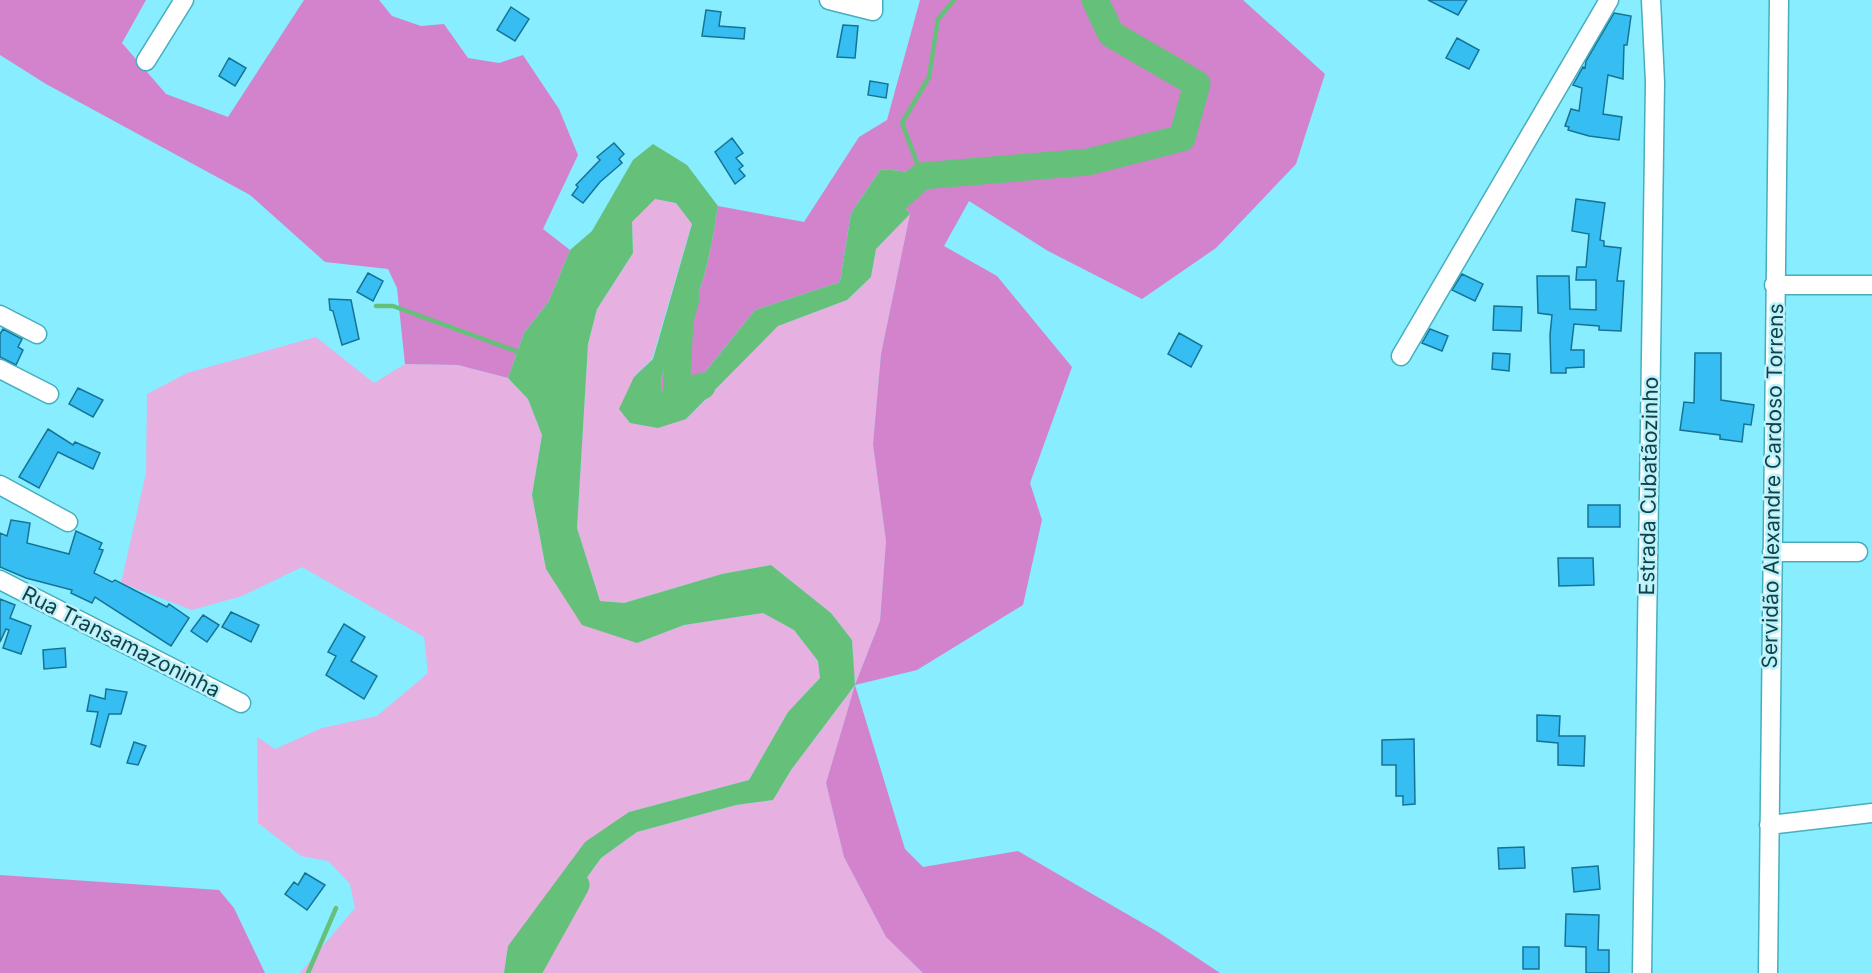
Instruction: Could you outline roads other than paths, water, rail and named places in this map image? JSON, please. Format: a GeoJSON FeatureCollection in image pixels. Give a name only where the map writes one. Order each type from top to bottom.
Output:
{"type":"FeatureCollection","features":[{"type":"Feature","properties":{"kind":"street"},"geometry":{"type":"LineString","coordinates":[[146,61],[184,0]]}},
{"type":"Feature","properties":{"kind":"street"},"geometry":{"type":"LineString","coordinates":[[830,0],[873,11],[873,0]]}},
{"type":"Feature","properties":{"kind":"street"},"geometry":{"type":"LineString","coordinates":[[1401,356],[1609,0]]}},
{"type":"Feature","properties":{"kind":"street","name":"Estrada Cubatãozinho"},"geometry":{"type":"LineString","coordinates":[[1642,973],[1655,82],[1651,0]]}},
{"type":"Feature","properties":{"kind":"street","name":"Servidão Alexandre Cardoso Torrens"},"geometry":{"type":"LineString","coordinates":[[1768,973],[1779,0]]}},
{"type":"Feature","properties":{"kind":"street"},"geometry":{"type":"LineString","coordinates":[[1774,285],[1872,285]]}},
{"type":"Feature","properties":{"kind":"street"},"geometry":{"type":"LineString","coordinates":[[0,315],[37,334]]}},
{"type":"Feature","properties":{"kind":"street"},"geometry":{"type":"LineString","coordinates":[[0,369],[49,394]]}},
{"type":"Feature","properties":{"kind":"street"},"geometry":{"type":"LineString","coordinates":[[0,484],[68,522]]}},
{"type":"Feature","properties":{"kind":"street"},"geometry":{"type":"LineString","coordinates":[[1772,552],[1858,552]]}},
{"type":"Feature","properties":{"kind":"street","name":"Rua Transamazoninha"},"geometry":{"type":"LineString","coordinates":[[0,580],[241,703]]}},
{"type":"Feature","properties":{"kind":"street"},"geometry":{"type":"LineString","coordinates":[[1769,825],[1872,813]]}},
{"type":"Feature","properties":{"kind":"waterway"},"geometry":{"type":"LineString","coordinates":[[922,176],[902,123],[929,77],[938,19],[954,0]]}},
{"type":"Feature","properties":{"kind":"waterway"},"geometry":{"type":"LineString","coordinates":[[873,224],[874,219],[922,176],[1088,162],[1182,138],[1197,84],[1111,34],[1095,0]]}},
{"type":"Feature","properties":{"kind":"waterway"},"geometry":{"type":"LineString","coordinates":[[686,298],[680,320],[676,398],[702,386]]}},
{"type":"Feature","properties":{"kind":"waterway"},"geometry":{"type":"LineString","coordinates":[[376,306],[393,306],[524,354]]}},
{"type":"Feature","properties":{"kind":"waterway"},"geometry":{"type":"LineString","coordinates":[[527,973],[576,885]]}},
{"type":"Feature","properties":{"kind":"waterway"},"geometry":{"type":"LineString","coordinates":[[308,973],[336,908]]}}]}
